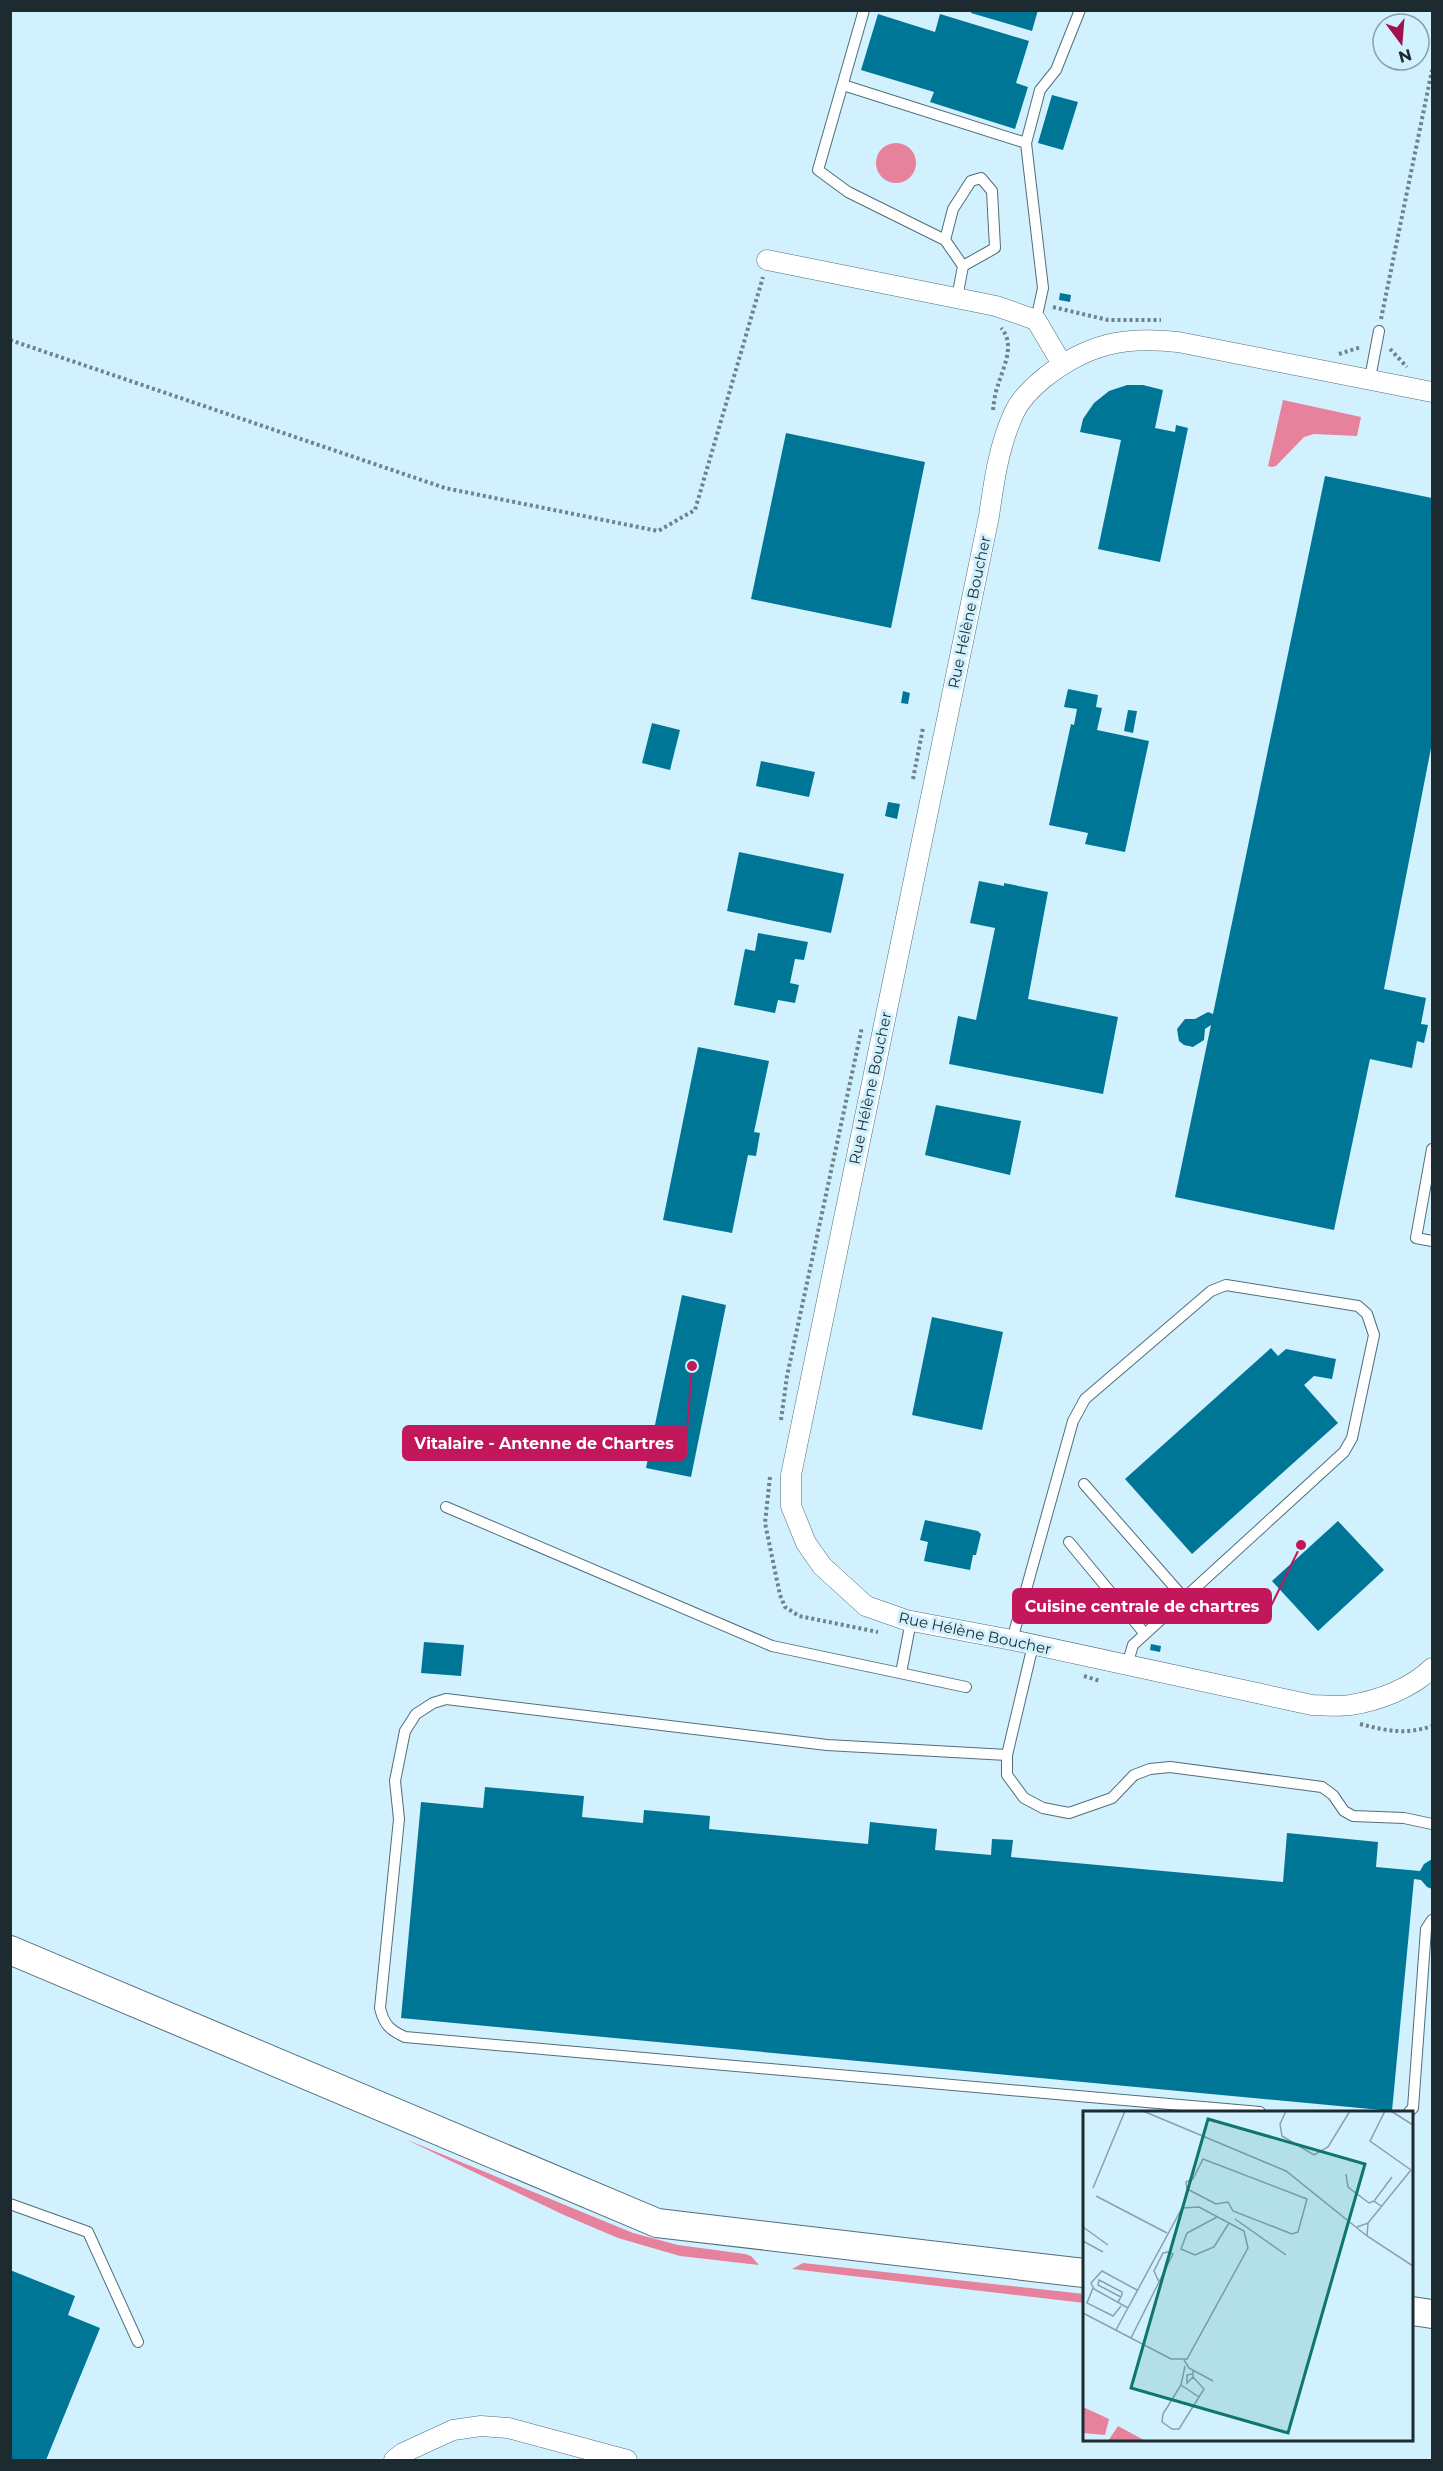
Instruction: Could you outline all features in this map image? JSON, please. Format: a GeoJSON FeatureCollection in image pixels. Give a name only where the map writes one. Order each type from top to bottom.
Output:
{"type":"FeatureCollection","features":[{"type":"Feature","properties":{"kind":"main road"},"geometry":{"type":"LineString","coordinates":[[10,1950],[657,2223],[1083,2273]]}},
{"type":"Feature","properties":{"kind":"main road"},"geometry":{"type":"LineString","coordinates":[[1413,2311],[1432,2313]]}},
{"type":"Feature","properties":{"kind":"street"},"geometry":{"type":"LineString","coordinates":[[767,260],[996,306],[1036,320],[1062,364]]}},
{"type":"Feature","properties":{"kind":"street","name":"Rue Hélène Boucher"},"geometry":{"type":"LineString","coordinates":[[1432,392],[1178,342],[1148,339],[1115,342],[1090,349],[1062,364],[1036,385],[1015,411],[998,463],[989,516],[790,1475],[791,1506],[806,1543],[822,1566],[866,1606],[909,1630],[1012,1640],[1312,1705],[1349,1706],[1379,1698],[1410,1685],[1432,1668]]}},
{"type":"Feature","properties":{"kind":"street"},"geometry":{"type":"LineString","coordinates":[[394,2460],[421,2444],[453,2430],[481,2426],[508,2428],[627,2460]]}},
{"type":"Feature","properties":{"kind":"lane"},"geometry":{"type":"LineString","coordinates":[[864,10],[818,170],[848,192],[945,240],[963,266],[957,298]]}},
{"type":"Feature","properties":{"kind":"lane"},"geometry":{"type":"LineString","coordinates":[[1036,320],[1043,288],[1026,143],[1040,90],[1056,70],[1080,10]]}},
{"type":"Feature","properties":{"kind":"lane"},"geometry":{"type":"LineString","coordinates":[[843,85],[1026,143]]}},
{"type":"Feature","properties":{"kind":"lane"},"geometry":{"type":"LineString","coordinates":[[945,240],[953,209],[971,181],[981,178],[992,191],[995,248],[963,266]]}},
{"type":"Feature","properties":{"kind":"lane"},"geometry":{"type":"LineString","coordinates":[[1370,378],[1379,331]]}},
{"type":"Feature","properties":{"kind":"lane"},"geometry":{"type":"LineString","coordinates":[[1432,1149],[1416,1238],[1432,1241]]}},
{"type":"Feature","properties":{"kind":"lane"},"geometry":{"type":"LineString","coordinates":[[1012,1640],[1073,1420],[1085,1399],[1211,1291],[1226,1285],[1358,1306],[1367,1314],[1374,1335],[1352,1438],[1344,1452],[1133,1645],[1127,1665]]}},
{"type":"Feature","properties":{"kind":"lane"},"geometry":{"type":"LineString","coordinates":[[1084,1484],[1184,1598]]}},
{"type":"Feature","properties":{"kind":"lane"},"geometry":{"type":"LineString","coordinates":[[447,1507],[772,1646],[966,1687]]}},
{"type":"Feature","properties":{"kind":"lane"},"geometry":{"type":"LineString","coordinates":[[1069,1542],[1145,1634]]}},
{"type":"Feature","properties":{"kind":"lane"},"geometry":{"type":"LineString","coordinates":[[900,1673],[909,1630]]}},
{"type":"Feature","properties":{"kind":"lane"},"geometry":{"type":"LineString","coordinates":[[1033,1645],[1006,1755],[1007,1776],[1024,1798],[1043,1808],[1069,1813],[1112,1798],[1134,1775],[1150,1769],[1170,1767],[1322,1787],[1334,1795],[1344,1811],[1353,1816],[1404,1818],[1432,1824]]}},
{"type":"Feature","properties":{"kind":"lane"},"geometry":{"type":"LineString","coordinates":[[1006,1755],[827,1745],[446,1699],[433,1703],[416,1714],[405,1731],[395,1781],[399,1819],[380,2008],[383,2022],[390,2030],[405,2037],[1249,2111]]}},
{"type":"Feature","properties":{"kind":"lane"},"geometry":{"type":"LineString","coordinates":[[1410,2111],[1413,2108],[1426,1929],[1432,1920]]}},
{"type":"Feature","properties":{"kind":"lane"},"geometry":{"type":"LineString","coordinates":[[10,2204],[88,2232],[138,2342]]}},
{"type":"Feature","properties":{"kind":"path"},"geometry":{"type":"LineString","coordinates":[[1379,331],[1432,70]]}},
{"type":"Feature","properties":{"kind":"path"},"geometry":{"type":"LineString","coordinates":[[10,340],[445,488],[658,531],[695,510],[767,260]]}},
{"type":"Feature","properties":{"kind":"path"},"geometry":{"type":"LineString","coordinates":[[991,420],[997,386],[1005,367],[1008,344],[1004,331],[995,324]]}},
{"type":"Feature","properties":{"kind":"path"},"geometry":{"type":"LineString","coordinates":[[911,788],[925,722]]}},
{"type":"Feature","properties":{"kind":"path"},"geometry":{"type":"LineString","coordinates":[[779,1429],[787,1376],[862,1026]]}},
{"type":"Feature","properties":{"kind":"path"},"geometry":{"type":"LineString","coordinates":[[771,1471],[765,1523],[780,1595],[785,1607],[800,1616],[909,1630]]}},
{"type":"Feature","properties":{"kind":"path"},"geometry":{"type":"LineString","coordinates":[[1075,1672],[1088,1679],[1110,1682]]}},
{"type":"Feature","properties":{"kind":"path"},"geometry":{"type":"LineString","coordinates":[[1354,1724],[1392,1732],[1406,1732],[1432,1726]]}},
{"type":"Feature","properties":{"kind":"shaded area"},"geometry":{"type":"Polygon","coordinates":[[[896,143],[910,149],[916,163],[910,177],[896,183],[882,177],[876,163],[882,149],[896,143]]]}},
{"type":"Feature","properties":{"kind":"shaded area"},"geometry":{"type":"Polygon","coordinates":[[[1283,400],[1361,417],[1357,436],[1314,434],[1304,437],[1276,466],[1268,466],[1283,400]]]}},
{"type":"Feature","properties":{"kind":"shaded area"},"geometry":{"type":"Polygon","coordinates":[[[405,2139],[633,2233],[678,2245],[745,2254],[751,2256],[759,2265],[680,2256],[618,2238],[564,2215],[405,2139]]]}},
{"type":"Feature","properties":{"kind":"shaded area"},"geometry":{"type":"Polygon","coordinates":[[[803,2263],[1083,2294],[1083,2303],[792,2269],[803,2263]]]}},
{"type":"Feature","properties":{"kind":"building"},"geometry":{"type":"Polygon","coordinates":[[[972,10],[1038,10],[1032,31],[971,13],[972,10]]]}},
{"type":"Feature","properties":{"kind":"building"},"geometry":{"type":"Polygon","coordinates":[[[878,14],[935,32],[940,14],[1029,41],[1016,83],[1028,87],[1015,129],[930,102],[934,92],[861,70],[878,14]]]}},
{"type":"Feature","properties":{"kind":"building"},"geometry":{"type":"Polygon","coordinates":[[[1052,95],[1078,102],[1063,150],[1038,143],[1052,95]]]}},
{"type":"Feature","properties":{"kind":"building"},"geometry":{"type":"Polygon","coordinates":[[[1060,293],[1071,295],[1070,302],[1059,300],[1060,293]]]}},
{"type":"Feature","properties":{"kind":"building"},"geometry":{"type":"Polygon","coordinates":[[[1127,385],[1143,385],[1163,390],[1155,428],[1175,432],[1176,425],[1188,428],[1160,562],[1098,549],[1121,440],[1080,432],[1083,419],[1094,403],[1109,391],[1127,385]]]}},
{"type":"Feature","properties":{"kind":"building"},"geometry":{"type":"Polygon","coordinates":[[[786,433],[925,462],[891,628],[751,599],[786,433]]]}},
{"type":"Feature","properties":{"kind":"building"},"geometry":{"type":"Polygon","coordinates":[[[1325,476],[1432,498],[1432,743],[1384,989],[1426,998],[1421,1024],[1428,1025],[1424,1043],[1417,1041],[1412,1068],[1370,1059],[1334,1230],[1175,1197],[1211,1025],[1205,1029],[1204,1040],[1193,1047],[1179,1041],[1177,1029],[1185,1019],[1195,1019],[1208,1012],[1213,1014],[1325,476]]]}},
{"type":"Feature","properties":{"kind":"building"},"geometry":{"type":"Polygon","coordinates":[[[1068,689],[1098,695],[1096,707],[1102,708],[1097,730],[1149,741],[1125,852],[1085,844],[1088,833],[1049,825],[1071,724],[1074,725],[1077,709],[1064,707],[1068,689]]]}},
{"type":"Feature","properties":{"kind":"building"},"geometry":{"type":"Polygon","coordinates":[[[903,691],[910,693],[908,704],[901,703],[903,691]]]}},
{"type":"Feature","properties":{"kind":"building"},"geometry":{"type":"Polygon","coordinates":[[[1128,710],[1137,711],[1133,733],[1124,731],[1128,710]]]}},
{"type":"Feature","properties":{"kind":"building"},"geometry":{"type":"Polygon","coordinates":[[[652,723],[680,730],[670,770],[642,763],[652,723]]]}},
{"type":"Feature","properties":{"kind":"building"},"geometry":{"type":"Polygon","coordinates":[[[761,761],[815,772],[809,797],[756,786],[761,761]]]}},
{"type":"Feature","properties":{"kind":"building"},"geometry":{"type":"Polygon","coordinates":[[[888,802],[900,804],[897,819],[885,816],[888,802]]]}},
{"type":"Feature","properties":{"kind":"building"},"geometry":{"type":"Polygon","coordinates":[[[739,852],[844,874],[831,933],[727,911],[739,852]]]}},
{"type":"Feature","properties":{"kind":"building"},"geometry":{"type":"Polygon","coordinates":[[[979,881],[1004,886],[1004,883],[1048,892],[1028,999],[1118,1017],[1103,1094],[949,1064],[958,1016],[976,1020],[995,928],[970,923],[979,881]]]}},
{"type":"Feature","properties":{"kind":"building"},"geometry":{"type":"Polygon","coordinates":[[[758,933],[808,942],[804,960],[795,959],[790,983],[799,985],[795,1003],[778,1000],[775,1013],[734,1005],[745,949],[755,951],[758,933]]]}},
{"type":"Feature","properties":{"kind":"building"},"geometry":{"type":"Polygon","coordinates":[[[698,1047],[769,1061],[754,1132],[760,1133],[756,1156],[748,1155],[732,1233],[663,1220],[698,1047]]]}},
{"type":"Feature","properties":{"kind":"building"},"geometry":{"type":"Polygon","coordinates":[[[936,1105],[1021,1121],[1010,1175],[925,1155],[936,1105]]]}},
{"type":"Feature","properties":{"kind":"building"},"geometry":{"type":"Polygon","coordinates":[[[682,1295],[726,1305],[691,1477],[646,1468],[682,1295]]]}},
{"type":"Feature","properties":{"kind":"building"},"geometry":{"type":"Polygon","coordinates":[[[932,1317],[1003,1332],[982,1430],[912,1415],[932,1317]]]}},
{"type":"Feature","properties":{"kind":"building"},"geometry":{"type":"Polygon","coordinates":[[[1271,1348],[1278,1356],[1286,1349],[1336,1359],[1332,1379],[1314,1376],[1304,1385],[1338,1423],[1192,1554],[1125,1479],[1271,1348]]]}},
{"type":"Feature","properties":{"kind":"building"},"geometry":{"type":"Polygon","coordinates":[[[925,1520],[978,1531],[981,1534],[970,1570],[924,1561],[928,1542],[920,1540],[925,1520]]]}},
{"type":"Feature","properties":{"kind":"building"},"geometry":{"type":"Polygon","coordinates":[[[1338,1521],[1384,1570],[1318,1631],[1272,1581],[1338,1521]]]}},
{"type":"Feature","properties":{"kind":"building"},"geometry":{"type":"Polygon","coordinates":[[[424,1642],[464,1645],[461,1676],[421,1673],[424,1642]]]}},
{"type":"Feature","properties":{"kind":"building"},"geometry":{"type":"Polygon","coordinates":[[[1151,1644],[1161,1646],[1160,1652],[1150,1650],[1151,1644]]]}},
{"type":"Feature","properties":{"kind":"building"},"geometry":{"type":"Polygon","coordinates":[[[485,1787],[584,1796],[582,1817],[643,1823],[644,1810],[710,1816],[709,1829],[868,1844],[870,1822],[937,1829],[935,1850],[991,1855],[992,1839],[1013,1840],[1011,1857],[1283,1882],[1287,1833],[1378,1842],[1376,1867],[1420,1871],[1424,1864],[1432,1859],[1432,1889],[1421,1880],[1414,1879],[1392,2111],[401,2018],[421,1802],[483,1808],[485,1787]]]}},
{"type":"Feature","properties":{"kind":"building"},"geometry":{"type":"Polygon","coordinates":[[[10,2270],[75,2296],[68,2315],[100,2328],[46,2460],[10,2460],[10,2270]]]}},
{"type":"Feature","properties":{"kind":"place","name":"Vitalaire - Antenne de Chartres"},"geometry":{"type":"Point","coordinates":[692,1366]}},
{"type":"Feature","properties":{"kind":"place","name":"Cuisine centrale de chartres"},"geometry":{"type":"Point","coordinates":[1301,1545]}}]}
